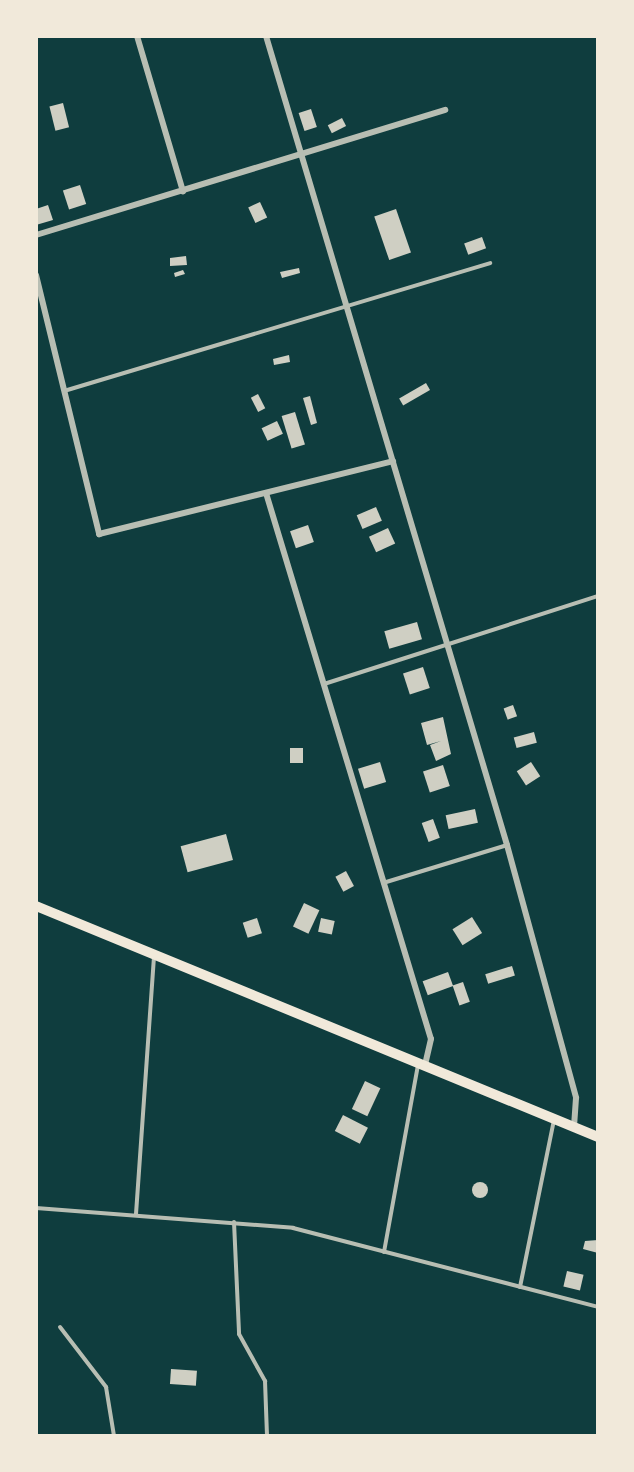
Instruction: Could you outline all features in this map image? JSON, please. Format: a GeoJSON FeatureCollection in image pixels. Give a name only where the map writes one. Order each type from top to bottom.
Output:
{"type":"FeatureCollection","features":[{"type":"Feature","properties":{"kind":"main road"},"geometry":{"type":"LineString","coordinates":[[36,906],[598,1137]]}},
{"type":"Feature","properties":{"kind":"street"},"geometry":{"type":"LineString","coordinates":[[137,36],[183,191]]}},
{"type":"Feature","properties":{"kind":"street"},"geometry":{"type":"LineString","coordinates":[[266,36],[507,845],[576,1098],[574,1127]]}},
{"type":"Feature","properties":{"kind":"street"},"geometry":{"type":"LineString","coordinates":[[36,235],[302,156],[445,110]]}},
{"type":"Feature","properties":{"kind":"street"},"geometry":{"type":"LineString","coordinates":[[36,275],[99,534],[393,460]]}},
{"type":"Feature","properties":{"kind":"street"},"geometry":{"type":"LineString","coordinates":[[266,493],[431,1039],[422,1065]]}},
{"type":"Feature","properties":{"kind":"lane"},"geometry":{"type":"LineString","coordinates":[[64,391],[490,263]]}},
{"type":"Feature","properties":{"kind":"lane"},"geometry":{"type":"LineString","coordinates":[[324,684],[598,596]]}},
{"type":"Feature","properties":{"kind":"lane"},"geometry":{"type":"LineString","coordinates":[[383,883],[507,845]]}},
{"type":"Feature","properties":{"kind":"lane"},"geometry":{"type":"LineString","coordinates":[[136,1214],[154,954]]}},
{"type":"Feature","properties":{"kind":"lane"},"geometry":{"type":"LineString","coordinates":[[384,1252],[422,1065]]}},
{"type":"Feature","properties":{"kind":"lane"},"geometry":{"type":"LineString","coordinates":[[520,1287],[555,1119]]}},
{"type":"Feature","properties":{"kind":"lane"},"geometry":{"type":"LineString","coordinates":[[36,1208],[293,1228],[598,1307]]}},
{"type":"Feature","properties":{"kind":"lane"},"geometry":{"type":"LineString","coordinates":[[234,1222],[239,1334],[265,1381],[267,1436]]}},
{"type":"Feature","properties":{"kind":"lane"},"geometry":{"type":"LineString","coordinates":[[60,1327],[106,1387],[114,1436]]}},
{"type":"Feature","properties":{"kind":"building"},"geometry":{"type":"Polygon","coordinates":[[[63,103],[69,127],[55,131],[49,106],[63,103]]]}},
{"type":"Feature","properties":{"kind":"building"},"geometry":{"type":"Polygon","coordinates":[[[311,109],[317,127],[305,131],[299,113],[311,109]]]}},
{"type":"Feature","properties":{"kind":"building"},"geometry":{"type":"Polygon","coordinates":[[[342,118],[346,126],[332,133],[328,125],[342,118]]]}},
{"type":"Feature","properties":{"kind":"building"},"geometry":{"type":"Polygon","coordinates":[[[80,185],[86,204],[69,210],[63,191],[80,185]]]}},
{"type":"Feature","properties":{"kind":"building"},"geometry":{"type":"Polygon","coordinates":[[[260,202],[267,217],[255,223],[248,207],[260,202]]]}},
{"type":"Feature","properties":{"kind":"building"},"geometry":{"type":"Polygon","coordinates":[[[48,205],[53,220],[36,225],[36,209],[48,205]]]}},
{"type":"Feature","properties":{"kind":"building"},"geometry":{"type":"Polygon","coordinates":[[[396,209],[411,252],[389,260],[374,216],[396,209]]]}},
{"type":"Feature","properties":{"kind":"building"},"geometry":{"type":"Polygon","coordinates":[[[482,237],[486,248],[468,255],[464,243],[482,237]]]}},
{"type":"Feature","properties":{"kind":"building"},"geometry":{"type":"Polygon","coordinates":[[[186,256],[187,265],[170,266],[170,258],[186,256]]]}},
{"type":"Feature","properties":{"kind":"building"},"geometry":{"type":"Polygon","coordinates":[[[299,268],[300,273],[282,278],[280,272],[299,268]]]}},
{"type":"Feature","properties":{"kind":"building"},"geometry":{"type":"Polygon","coordinates":[[[183,270],[185,274],[175,277],[174,273],[183,270]]]}},
{"type":"Feature","properties":{"kind":"building"},"geometry":{"type":"Polygon","coordinates":[[[289,355],[290,362],[274,365],[273,359],[289,355]]]}},
{"type":"Feature","properties":{"kind":"building"},"geometry":{"type":"Polygon","coordinates":[[[426,383],[430,390],[403,405],[399,398],[426,383]]]}},
{"type":"Feature","properties":{"kind":"building"},"geometry":{"type":"Polygon","coordinates":[[[258,394],[265,408],[258,412],[251,398],[258,394]]]}},
{"type":"Feature","properties":{"kind":"building"},"geometry":{"type":"Polygon","coordinates":[[[310,396],[317,423],[311,425],[303,398],[310,396]]]}},
{"type":"Feature","properties":{"kind":"building"},"geometry":{"type":"Polygon","coordinates":[[[295,412],[305,445],[292,449],[282,416],[295,412]]]}},
{"type":"Feature","properties":{"kind":"building"},"geometry":{"type":"Polygon","coordinates":[[[277,421],[283,434],[268,441],[262,428],[277,421]]]}},
{"type":"Feature","properties":{"kind":"building"},"geometry":{"type":"Polygon","coordinates":[[[376,507],[382,521],[363,529],[357,515],[376,507]]]}},
{"type":"Feature","properties":{"kind":"building"},"geometry":{"type":"Polygon","coordinates":[[[308,525],[314,542],[296,548],[290,531],[308,525]]]}},
{"type":"Feature","properties":{"kind":"building"},"geometry":{"type":"Polygon","coordinates":[[[388,528],[395,543],[376,552],[369,537],[388,528]]]}},
{"type":"Feature","properties":{"kind":"building"},"geometry":{"type":"Polygon","coordinates":[[[417,622],[422,639],[389,649],[384,631],[417,622]]]}},
{"type":"Feature","properties":{"kind":"building"},"geometry":{"type":"Polygon","coordinates":[[[423,667],[430,688],[410,694],[403,673],[423,667]]]}},
{"type":"Feature","properties":{"kind":"building"},"geometry":{"type":"Polygon","coordinates":[[[513,705],[517,716],[508,720],[504,708],[513,705]]]}},
{"type":"Feature","properties":{"kind":"building"},"geometry":{"type":"Polygon","coordinates":[[[443,717],[451,754],[436,761],[430,745],[441,741],[427,745],[421,723],[443,717]]]}},
{"type":"Feature","properties":{"kind":"building"},"geometry":{"type":"Polygon","coordinates":[[[534,732],[537,743],[517,748],[514,737],[534,732]]]}},
{"type":"Feature","properties":{"kind":"building"},"geometry":{"type":"Polygon","coordinates":[[[290,748],[303,748],[303,763],[290,763],[290,748]]]}},
{"type":"Feature","properties":{"kind":"building"},"geometry":{"type":"Polygon","coordinates":[[[380,762],[386,782],[364,789],[358,769],[380,762]]]}},
{"type":"Feature","properties":{"kind":"building"},"geometry":{"type":"Polygon","coordinates":[[[531,762],[540,776],[526,786],[517,771],[531,762]]]}},
{"type":"Feature","properties":{"kind":"building"},"geometry":{"type":"Polygon","coordinates":[[[443,765],[450,786],[430,792],[423,771],[443,765]]]}},
{"type":"Feature","properties":{"kind":"building"},"geometry":{"type":"Polygon","coordinates":[[[475,809],[478,823],[449,829],[446,815],[475,809]]]}},
{"type":"Feature","properties":{"kind":"building"},"geometry":{"type":"Polygon","coordinates":[[[433,819],[440,838],[429,842],[422,823],[433,819]]]}},
{"type":"Feature","properties":{"kind":"building"},"geometry":{"type":"Polygon","coordinates":[[[226,834],[233,860],[188,872],[181,846],[226,834]]]}},
{"type":"Feature","properties":{"kind":"building"},"geometry":{"type":"Polygon","coordinates":[[[346,871],[354,886],[343,892],[335,877],[346,871]]]}},
{"type":"Feature","properties":{"kind":"building"},"geometry":{"type":"Polygon","coordinates":[[[304,903],[319,910],[308,934],[293,927],[304,903]]]}},
{"type":"Feature","properties":{"kind":"building"},"geometry":{"type":"Polygon","coordinates":[[[472,917],[482,933],[463,945],[452,929],[472,917]]]}},
{"type":"Feature","properties":{"kind":"building"},"geometry":{"type":"Polygon","coordinates":[[[257,918],[262,933],[248,938],[243,923],[257,918]]]}},
{"type":"Feature","properties":{"kind":"building"},"geometry":{"type":"Polygon","coordinates":[[[321,918],[335,921],[332,935],[318,932],[321,918]]]}},
{"type":"Feature","properties":{"kind":"building"},"geometry":{"type":"Polygon","coordinates":[[[512,966],[515,976],[488,984],[485,974],[512,966]]]}},
{"type":"Feature","properties":{"kind":"building"},"geometry":{"type":"Polygon","coordinates":[[[448,972],[453,986],[428,995],[423,981],[448,972]]]}},
{"type":"Feature","properties":{"kind":"building"},"geometry":{"type":"Polygon","coordinates":[[[463,982],[470,1002],[459,1005],[453,986],[463,982]]]}},
{"type":"Feature","properties":{"kind":"building"},"geometry":{"type":"Polygon","coordinates":[[[365,1081],[380,1088],[367,1116],[352,1109],[365,1081]]]}},
{"type":"Feature","properties":{"kind":"building"},"geometry":{"type":"Polygon","coordinates":[[[343,1115],[368,1128],[360,1144],[335,1131],[343,1115]]]}},
{"type":"Feature","properties":{"kind":"building"},"geometry":{"type":"Polygon","coordinates":[[[477,1182],[483,1182],[488,1190],[486,1196],[477,1198],[472,1193],[472,1187],[477,1182]]]}},
{"type":"Feature","properties":{"kind":"building"},"geometry":{"type":"Polygon","coordinates":[[[598,1240],[598,1253],[583,1249],[585,1241],[598,1240]]]}},
{"type":"Feature","properties":{"kind":"building"},"geometry":{"type":"Polygon","coordinates":[[[567,1271],[584,1275],[580,1290],[563,1287],[567,1271]]]}},
{"type":"Feature","properties":{"kind":"building"},"geometry":{"type":"Polygon","coordinates":[[[171,1369],[197,1371],[196,1386],[170,1384],[171,1369]]]}}]}
